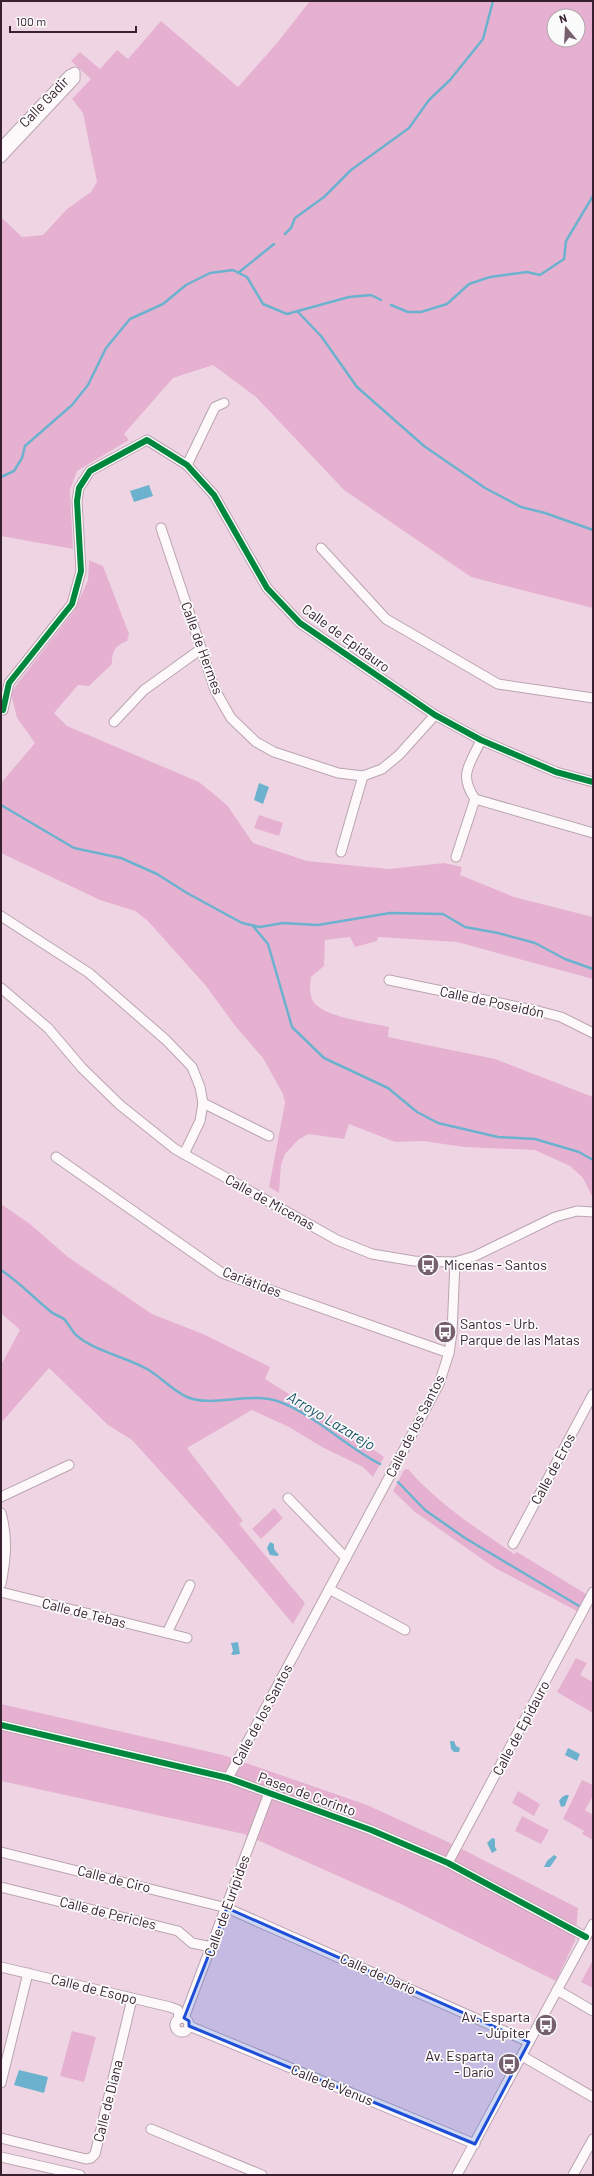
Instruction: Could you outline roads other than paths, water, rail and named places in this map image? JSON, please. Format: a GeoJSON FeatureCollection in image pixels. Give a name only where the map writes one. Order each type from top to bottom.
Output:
{"type":"FeatureCollection","features":[{"type":"Feature","properties":{"kind":"street","name":"Calle Gadir"},"geometry":{"type":"LineString","coordinates":[[1,147],[68,75],[75,72],[75,79],[1,158]]}},
{"type":"Feature","properties":{"kind":"street"},"geometry":{"type":"LineString","coordinates":[[187,465],[215,407],[224,403]]}},
{"type":"Feature","properties":{"kind":"street","name":"Calle de Epidauro"},"geometry":{"type":"LineString","coordinates":[[3,710],[9,683],[72,604],[81,571],[77,501],[79,488],[90,472],[147,440],[187,465],[214,495],[267,588],[300,623],[435,715],[481,740],[556,772],[593,782]]}},
{"type":"Feature","properties":{"kind":"street","name":"Calle de Hermes"},"geometry":{"type":"LineString","coordinates":[[161,528],[215,690],[231,718],[256,742],[274,752],[338,773],[363,776],[382,769],[399,755],[435,715]]}},
{"type":"Feature","properties":{"kind":"street"},"geometry":{"type":"LineString","coordinates":[[321,548],[386,619],[498,684],[593,698]]}},
{"type":"Feature","properties":{"kind":"street"},"geometry":{"type":"LineString","coordinates":[[114,722],[144,690],[201,649]]}},
{"type":"Feature","properties":{"kind":"street"},"geometry":{"type":"LineString","coordinates":[[481,740],[465,775],[468,788],[475,799],[593,833]]}},
{"type":"Feature","properties":{"kind":"street"},"geometry":{"type":"LineString","coordinates":[[341,852],[363,776]]}},
{"type":"Feature","properties":{"kind":"street"},"geometry":{"type":"LineString","coordinates":[[456,858],[475,799]]}},
{"type":"Feature","properties":{"kind":"street"},"geometry":{"type":"LineString","coordinates":[[1,916],[89,973],[166,1040],[192,1067],[200,1087],[203,1102],[200,1120],[184,1154]]}},
{"type":"Feature","properties":{"kind":"street","name":"Calle de Poseidón"},"geometry":{"type":"LineString","coordinates":[[389,980],[538,1011],[561,1017],[593,1033]]}},
{"type":"Feature","properties":{"kind":"street","name":"Calle de Micenas"},"geometry":{"type":"LineString","coordinates":[[1,988],[48,1028],[82,1068],[129,1114],[175,1149],[337,1240],[372,1254],[414,1261],[455,1262],[475,1256],[554,1217],[577,1211],[593,1212]]}},
{"type":"Feature","properties":{"kind":"street"},"geometry":{"type":"LineString","coordinates":[[203,1102],[269,1136]]}},
{"type":"Feature","properties":{"kind":"street","name":"Cariátides"},"geometry":{"type":"LineString","coordinates":[[56,1157],[222,1273],[449,1352]]}},
{"type":"Feature","properties":{"kind":"street","name":"Calle de los Santos"},"geometry":{"type":"LineString","coordinates":[[228,1778],[439,1384],[449,1352],[452,1333],[455,1262]]}},
{"type":"Feature","properties":{"kind":"street","name":"Calle de Eros"},"geometry":{"type":"LineString","coordinates":[[513,1544],[593,1394]]}},
{"type":"Feature","properties":{"kind":"street"},"geometry":{"type":"LineString","coordinates":[[1,1496],[69,1465]]}},
{"type":"Feature","properties":{"kind":"street"},"geometry":{"type":"LineString","coordinates":[[288,1498],[346,1558]]}},
{"type":"Feature","properties":{"kind":"street"},"geometry":{"type":"LineString","coordinates":[[1,1513],[5,1528],[6,1554],[1,1584]]}},
{"type":"Feature","properties":{"kind":"street"},"geometry":{"type":"LineString","coordinates":[[167,1633],[190,1585]]}},
{"type":"Feature","properties":{"kind":"street"},"geometry":{"type":"LineString","coordinates":[[329,1589],[405,1630]]}},
{"type":"Feature","properties":{"kind":"street","name":"Calle de Tebas"},"geometry":{"type":"LineString","coordinates":[[1,1592],[187,1638]]}},
{"type":"Feature","properties":{"kind":"street","name":"Calle de Epidauro"},"geometry":{"type":"LineString","coordinates":[[448,1863],[593,1592]]}},
{"type":"Feature","properties":{"kind":"street","name":"Paseo de Corinto"},"geometry":{"type":"LineString","coordinates":[[1,1725],[228,1778],[371,1830],[448,1863],[586,1937]]}},
{"type":"Feature","properties":{"kind":"street","name":"Calle de Eurípides"},"geometry":{"type":"LineString","coordinates":[[184,2021],[269,1793]]}},
{"type":"Feature","properties":{"kind":"street","name":"Calle de Ciro"},"geometry":{"type":"LineString","coordinates":[[1,1852],[227,1908]]}},
{"type":"Feature","properties":{"kind":"street","name":"Calle de Pericles"},"geometry":{"type":"LineString","coordinates":[[1,1887],[178,1931],[192,1942],[211,1947]]}},
{"type":"Feature","properties":{"kind":"street","name":"Calle de Darío"},"geometry":{"type":"LineString","coordinates":[[227,1908],[529,2042]]}},
{"type":"Feature","properties":{"kind":"street"},"geometry":{"type":"LineString","coordinates":[[457,2175],[593,1924]]}},
{"type":"Feature","properties":{"kind":"street","name":"Calle de Esopo"},"geometry":{"type":"LineString","coordinates":[[1,1967],[178,2010],[184,2021]]}},
{"type":"Feature","properties":{"kind":"street"},"geometry":{"type":"LineString","coordinates":[[1,2083],[28,1973]]}},
{"type":"Feature","properties":{"kind":"street"},"geometry":{"type":"LineString","coordinates":[[557,1990],[593,2011]]}},
{"type":"Feature","properties":{"kind":"street","name":"Calle de Diana"},"geometry":{"type":"LineString","coordinates":[[1,2138],[86,2159],[91,2158],[95,2154],[132,1999]]}},
{"type":"Feature","properties":{"kind":"street","name":"Calle de Venus"},"geometry":{"type":"LineString","coordinates":[[184,2021],[475,2144]]}},
{"type":"Feature","properties":{"kind":"street"},"geometry":{"type":"LineString","coordinates":[[522,2056],[593,2097]]}},
{"type":"Feature","properties":{"kind":"street"},"geometry":{"type":"LineString","coordinates":[[151,2129],[262,2175]]}},
{"type":"Feature","properties":{"kind":"street"},"geometry":{"type":"LineString","coordinates":[[573,2175],[593,2139]]}},
{"type":"Feature","properties":{"kind":"street"},"geometry":{"type":"LineString","coordinates":[[1,2156],[80,2175]]}},
{"type":"Feature","properties":{"kind":"water"},"geometry":{"type":"Polygon","coordinates":[[[149,485],[153,496],[134,502],[130,491],[149,485]]]}},
{"type":"Feature","properties":{"kind":"water"},"geometry":{"type":"Polygon","coordinates":[[[259,783],[269,787],[263,804],[254,800],[259,783]]]}},
{"type":"Feature","properties":{"kind":"water"},"geometry":{"type":"Polygon","coordinates":[[[270,1542],[274,1544],[274,1549],[279,1555],[270,1555],[267,1548],[270,1542]]]}},
{"type":"Feature","properties":{"kind":"water"},"geometry":{"type":"Polygon","coordinates":[[[238,1642],[240,1654],[233,1655],[231,1654],[233,1651],[231,1643],[238,1642]]]}},
{"type":"Feature","properties":{"kind":"water"},"geometry":{"type":"Polygon","coordinates":[[[450,1741],[454,1741],[456,1746],[460,1748],[459,1752],[454,1752],[451,1749],[450,1741]]]}},
{"type":"Feature","properties":{"kind":"water"},"geometry":{"type":"Polygon","coordinates":[[[568,1748],[580,1754],[577,1761],[565,1755],[568,1748]]]}},
{"type":"Feature","properties":{"kind":"water"},"geometry":{"type":"Polygon","coordinates":[[[566,1795],[569,1795],[565,1806],[561,1807],[559,1801],[566,1795]]]}},
{"type":"Feature","properties":{"kind":"water"},"geometry":{"type":"Polygon","coordinates":[[[492,1838],[495,1839],[495,1847],[497,1850],[492,1853],[487,1843],[492,1838]]]}},
{"type":"Feature","properties":{"kind":"water"},"geometry":{"type":"Polygon","coordinates":[[[554,1855],[557,1857],[550,1867],[544,1867],[547,1861],[554,1855]]]}},
{"type":"Feature","properties":{"kind":"water"},"geometry":{"type":"Polygon","coordinates":[[[19,2070],[48,2077],[44,2093],[14,2085],[19,2070]]]}},
{"type":"Feature","properties":{"kind":"waterway"},"geometry":{"type":"LineString","coordinates":[[285,234],[291,228],[295,218],[324,197],[351,170],[409,128],[429,100],[450,80],[483,39],[493,1]]}},
{"type":"Feature","properties":{"kind":"waterway"},"geometry":{"type":"LineString","coordinates":[[391,305],[408,312],[421,312],[447,304],[469,284],[490,277],[527,272],[540,275],[564,259],[566,241],[593,196]]}},
{"type":"Feature","properties":{"kind":"waterway"},"geometry":{"type":"LineString","coordinates":[[238,273],[274,244]]}},
{"type":"Feature","properties":{"kind":"waterway"},"geometry":{"type":"LineString","coordinates":[[1,477],[14,471],[22,458],[25,446],[72,405],[88,385],[106,348],[130,319],[163,304],[186,285],[210,273],[233,270],[247,277],[263,304],[287,314],[349,297],[371,295],[381,300]]}},
{"type":"Feature","properties":{"kind":"waterway"},"geometry":{"type":"LineString","coordinates":[[298,312],[321,336],[357,387],[424,446],[485,488],[521,507],[545,513],[593,530]]}},
{"type":"Feature","properties":{"kind":"waterway"},"geometry":{"type":"LineString","coordinates":[[1,805],[74,848],[121,858],[157,874],[187,893],[242,923],[260,927],[283,923],[318,925],[390,913],[443,914],[465,927],[498,933],[535,943],[565,959],[593,969]]}},
{"type":"Feature","properties":{"kind":"waterway"},"geometry":{"type":"LineString","coordinates":[[253,926],[268,944],[292,1027],[324,1058],[388,1088],[417,1112],[438,1123],[498,1137],[535,1139],[579,1152],[593,1160]]}},
{"type":"Feature","properties":{"kind":"waterway","name":"Arroyo Lazarejo"},"geometry":{"type":"LineString","coordinates":[[1,1270],[52,1312],[62,1317],[76,1335],[83,1341],[147,1369],[176,1391],[187,1397],[208,1401],[256,1398],[280,1402],[305,1414],[355,1449],[380,1464]]}},
{"type":"Feature","properties":{"kind":"waterway","name":"Arroyo Lazarejo"},"geometry":{"type":"LineString","coordinates":[[398,1482],[425,1510],[465,1538],[579,1606]]}},
{"type":"Feature","properties":{"kind":"place","name":"Micenas - Santos"},"geometry":{"type":"Point","coordinates":[428,1265]}},
{"type":"Feature","properties":{"kind":"place","name":"Santos - Urb. Parque de las Matas"},"geometry":{"type":"Point","coordinates":[445,1332]}},
{"type":"Feature","properties":{"kind":"place","name":"Av. Esparta - Júpiter"},"geometry":{"type":"Point","coordinates":[546,2025]}},
{"type":"Feature","properties":{"kind":"place","name":"Av. Esparta - Darío"},"geometry":{"type":"Point","coordinates":[509,2064]}}]}
